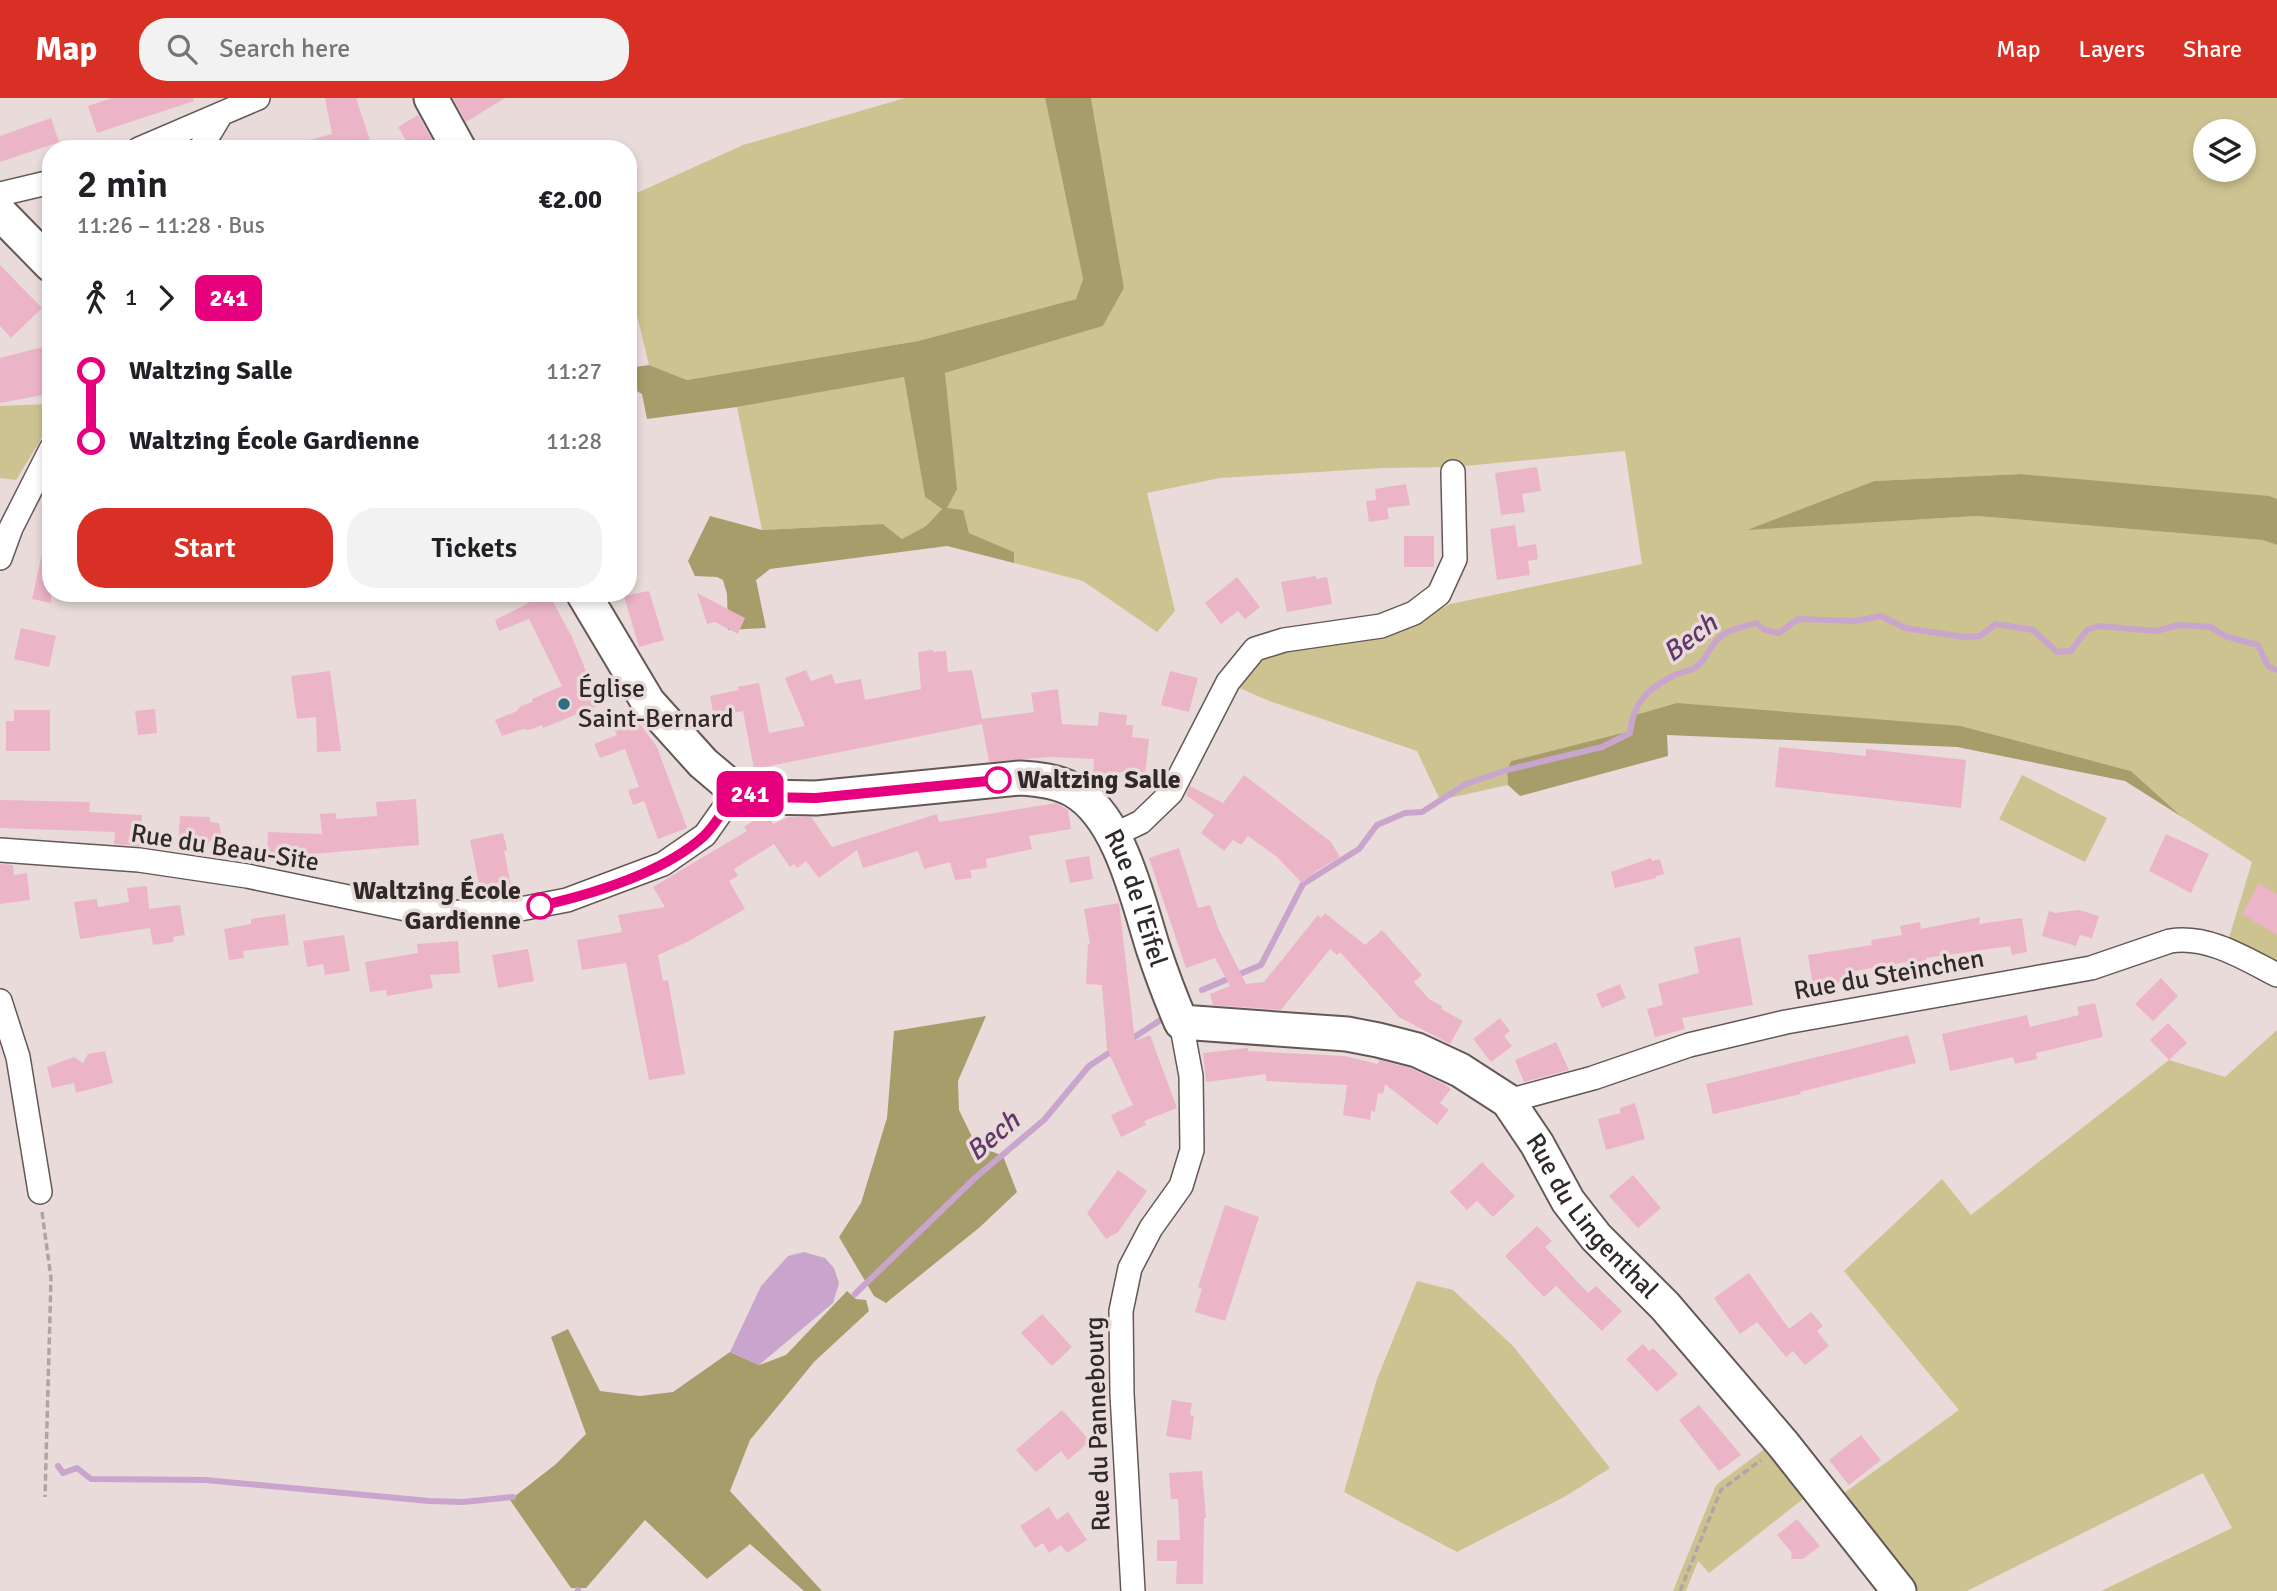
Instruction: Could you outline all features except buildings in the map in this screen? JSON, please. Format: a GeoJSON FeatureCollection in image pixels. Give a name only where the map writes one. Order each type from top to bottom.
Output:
{"type":"FeatureCollection","features":[{"type":"Feature","properties":{"kind":"street"},"geometry":{"type":"LineString","coordinates":[[155,140],[215,107],[258,98]]}},
{"type":"Feature","properties":{"kind":"street"},"geometry":{"type":"LineString","coordinates":[[431,98],[454,140]]}},
{"type":"Feature","properties":{"kind":"street"},"geometry":{"type":"LineString","coordinates":[[203,140],[215,107]]}},
{"type":"Feature","properties":{"kind":"street"},"geometry":{"type":"LineString","coordinates":[[0,194],[42,184]]}},
{"type":"Feature","properties":{"kind":"street"},"geometry":{"type":"LineString","coordinates":[[0,213],[42,256]]}},
{"type":"Feature","properties":{"kind":"street"},"geometry":{"type":"LineString","coordinates":[[0,558],[11,528],[42,467]]}},
{"type":"Feature","properties":{"kind":"street"},"geometry":{"type":"LineString","coordinates":[[1112,836],[1141,822],[1171,793],[1228,682],[1255,649],[1284,639],[1381,626],[1414,613],[1439,594],[1455,559],[1453,472]]}},
{"type":"Feature","properties":{"kind":"street"},"geometry":{"type":"LineString","coordinates":[[588,602],[648,702],[703,763],[736,791]]}},
{"type":"Feature","properties":{"kind":"street","name":"Rue de l'Eifel"},"geometry":{"type":"LineString","coordinates":[[736,791],[763,797],[816,798],[1020,778],[1042,780],[1073,790],[1091,805],[1124,858],[1164,980],[1181,1022]]}},
{"type":"Feature","properties":{"kind":"street","name":"Rue du Beau-Site"},"geometry":{"type":"LineString","coordinates":[[0,850],[139,860],[247,876],[416,911],[510,911],[567,900],[663,864],[705,835],[736,791]]}},
{"type":"Feature","properties":{"kind":"street","name":"Rue du Steinchen"},"geometry":{"type":"LineString","coordinates":[[1508,1101],[1593,1078],[1701,1042],[1786,1021],[2091,968],[2170,941],[2191,940],[2219,947],[2277,975]]}},
{"type":"Feature","properties":{"kind":"street"},"geometry":{"type":"LineString","coordinates":[[0,1001],[18,1057],[40,1192]]}},
{"type":"Feature","properties":{"kind":"street","name":"Rue du Lingenthal"},"geometry":{"type":"LineString","coordinates":[[1181,1022],[1347,1034],[1378,1040],[1417,1050],[1460,1070],[1508,1101],[1537,1144],[1569,1200],[1596,1237],[1665,1306],[1783,1444],[1899,1591]]}},
{"type":"Feature","properties":{"kind":"street","name":"Rue du Pannebourg"},"geometry":{"type":"LineString","coordinates":[[1133,1591],[1122,1407],[1121,1311],[1130,1268],[1151,1228],[1181,1186],[1192,1150],[1191,1076],[1181,1022]]}},
{"type":"Feature","properties":{"kind":"path"},"geometry":{"type":"LineString","coordinates":[[40,1192],[51,1278],[45,1496]]}},
{"type":"Feature","properties":{"kind":"path"},"geometry":{"type":"LineString","coordinates":[[1680,1591],[1721,1490],[1783,1444]]}},
{"type":"Feature","properties":{"kind":"shaded area"},"geometry":{"type":"Polygon","coordinates":[[[905,98],[1045,98],[1083,279],[1076,299],[918,341],[687,380],[649,365],[637,315],[637,193],[743,145],[905,98]]]}},
{"type":"Feature","properties":{"kind":"shaded area"},"geometry":{"type":"Polygon","coordinates":[[[1045,98],[1091,98],[1124,288],[1103,326],[945,373],[957,489],[947,508],[963,510],[969,533],[1014,552],[1014,563],[947,546],[770,569],[756,580],[766,628],[728,630],[727,594],[723,580],[717,577],[695,576],[688,561],[710,516],[762,530],[883,524],[902,539],[926,526],[942,509],[925,497],[904,377],[737,407],[647,419],[642,394],[637,391],[637,367],[649,365],[687,380],[918,341],[1076,299],[1083,279],[1045,98]]]}},
{"type":"Feature","properties":{"kind":"shaded area"},"geometry":{"type":"Polygon","coordinates":[[[1091,98],[2277,98],[2277,499],[2021,474],[1874,481],[1750,529],[1977,516],[2262,540],[2277,545],[2277,964],[2228,941],[2252,862],[2182,817],[2131,771],[1961,726],[1630,731],[1511,761],[1507,770],[1508,785],[1440,800],[1417,751],[1269,701],[1237,687],[1258,660],[1287,646],[1382,638],[1450,604],[1642,564],[1625,451],[1453,467],[1383,468],[1220,478],[1147,493],[1175,611],[1157,632],[1083,581],[1014,563],[1014,552],[969,533],[947,508],[945,373],[1103,326],[1124,288],[1091,98]]]}},
{"type":"Feature","properties":{"kind":"shaded area"},"geometry":{"type":"Polygon","coordinates":[[[904,376],[925,497],[942,509],[926,526],[902,539],[883,524],[762,530],[737,407],[904,376]]]}},
{"type":"Feature","properties":{"kind":"shaded area"},"geometry":{"type":"Polygon","coordinates":[[[42,404],[42,438],[16,480],[0,478],[0,406],[42,404]]]}},
{"type":"Feature","properties":{"kind":"shaded area"},"geometry":{"type":"Polygon","coordinates":[[[2021,474],[2269,496],[2277,499],[2277,545],[2262,540],[1977,516],[1747,530],[1874,481],[2021,474]]]}},
{"type":"Feature","properties":{"kind":"shaded area"},"geometry":{"type":"Polygon","coordinates":[[[1677,703],[1961,726],[2131,771],[2182,817],[2125,781],[1957,747],[1667,735],[1668,756],[1520,796],[1508,785],[1507,770],[1511,761],[1630,731],[1632,716],[1677,703]]]}},
{"type":"Feature","properties":{"kind":"shaded area"},"geometry":{"type":"Polygon","coordinates":[[[2022,775],[2107,818],[2085,862],[1999,819],[2022,775]]]}},
{"type":"Feature","properties":{"kind":"shaded area"},"geometry":{"type":"Polygon","coordinates":[[[986,1016],[958,1081],[959,1110],[976,1145],[1003,1156],[1017,1192],[980,1227],[886,1303],[874,1296],[839,1237],[861,1203],[887,1118],[894,1031],[986,1016]]]}},
{"type":"Feature","properties":{"kind":"shaded area"},"geometry":{"type":"Polygon","coordinates":[[[2277,1030],[2277,1591],[2101,1591],[2232,1528],[2203,1473],[1967,1591],[1913,1591],[1837,1498],[1959,1410],[1844,1271],[1942,1179],[1971,1215],[2169,1060],[2225,1077],[2277,1030]]]}},
{"type":"Feature","properties":{"kind":"shaded area"},"geometry":{"type":"Polygon","coordinates":[[[804,1252],[825,1258],[834,1268],[839,1283],[833,1303],[759,1365],[730,1352],[761,1286],[788,1256],[804,1252]]]}},
{"type":"Feature","properties":{"kind":"shaded area"},"geometry":{"type":"Polygon","coordinates":[[[1417,1281],[1453,1290],[1513,1346],[1610,1468],[1566,1496],[1457,1552],[1344,1492],[1377,1379],[1417,1281]]]}},
{"type":"Feature","properties":{"kind":"shaded area"},"geometry":{"type":"Polygon","coordinates":[[[847,1291],[856,1299],[866,1300],[869,1311],[814,1362],[750,1440],[730,1491],[822,1591],[804,1591],[750,1544],[707,1579],[645,1520],[586,1588],[571,1588],[510,1500],[556,1464],[586,1434],[551,1337],[568,1329],[600,1391],[640,1396],[673,1392],[730,1352],[759,1365],[786,1355],[847,1291]]]}},
{"type":"Feature","properties":{"kind":"shaded area"},"geometry":{"type":"Polygon","coordinates":[[[1778,1439],[1817,1488],[1709,1573],[1698,1561],[1686,1591],[1673,1591],[1716,1485],[1778,1439]]]}},
{"type":"Feature","properties":{"kind":"waterway","name":"Bech"},"geometry":{"type":"LineString","coordinates":[[1202,990],[1261,965],[1303,884],[1359,849],[1377,825],[1405,813],[1422,812],[1466,784],[1507,770],[1602,747],[1630,733],[1634,713],[1649,692],[1675,675],[1697,666],[1721,636],[1741,627],[1756,623],[1765,630],[1779,633],[1798,619],[1855,621],[1881,616],[1905,628],[1964,637],[1980,636],[1996,624],[2033,630],[2057,652],[2071,651],[2087,630],[2099,626],[2156,631],[2179,625],[2211,627],[2225,636],[2258,645],[2268,666],[2277,670]]}},
{"type":"Feature","properties":{"kind":"waterway","name":"Bech"},"geometry":{"type":"LineString","coordinates":[[1130,1040],[1162,1019]]}},
{"type":"Feature","properties":{"kind":"waterway","name":"Bech"},"geometry":{"type":"LineString","coordinates":[[855,1294],[975,1178],[1044,1120],[1089,1066],[1115,1049]]}},
{"type":"Feature","properties":{"kind":"waterway"},"geometry":{"type":"LineString","coordinates":[[58,1466],[63,1473],[77,1468],[91,1479],[205,1480],[429,1501],[463,1502],[513,1497]]}},
{"type":"Feature","properties":{"kind":"bus line","name":"241"},"geometry":{"type":"LineString","coordinates":[[540,906],[567,900],[663,864],[705,835],[736,791],[763,797],[816,798],[998,780]]}},
{"type":"Feature","properties":{"kind":"place","name":"Église Saint-Bernard"},"geometry":{"type":"Point","coordinates":[564,704]}},
{"type":"Feature","properties":{"kind":"place","name":"Waltzing Salle"},"geometry":{"type":"Point","coordinates":[998,780]}},
{"type":"Feature","properties":{"kind":"place","name":"Waltzing École Gardienne"},"geometry":{"type":"Point","coordinates":[540,906]}}]}
